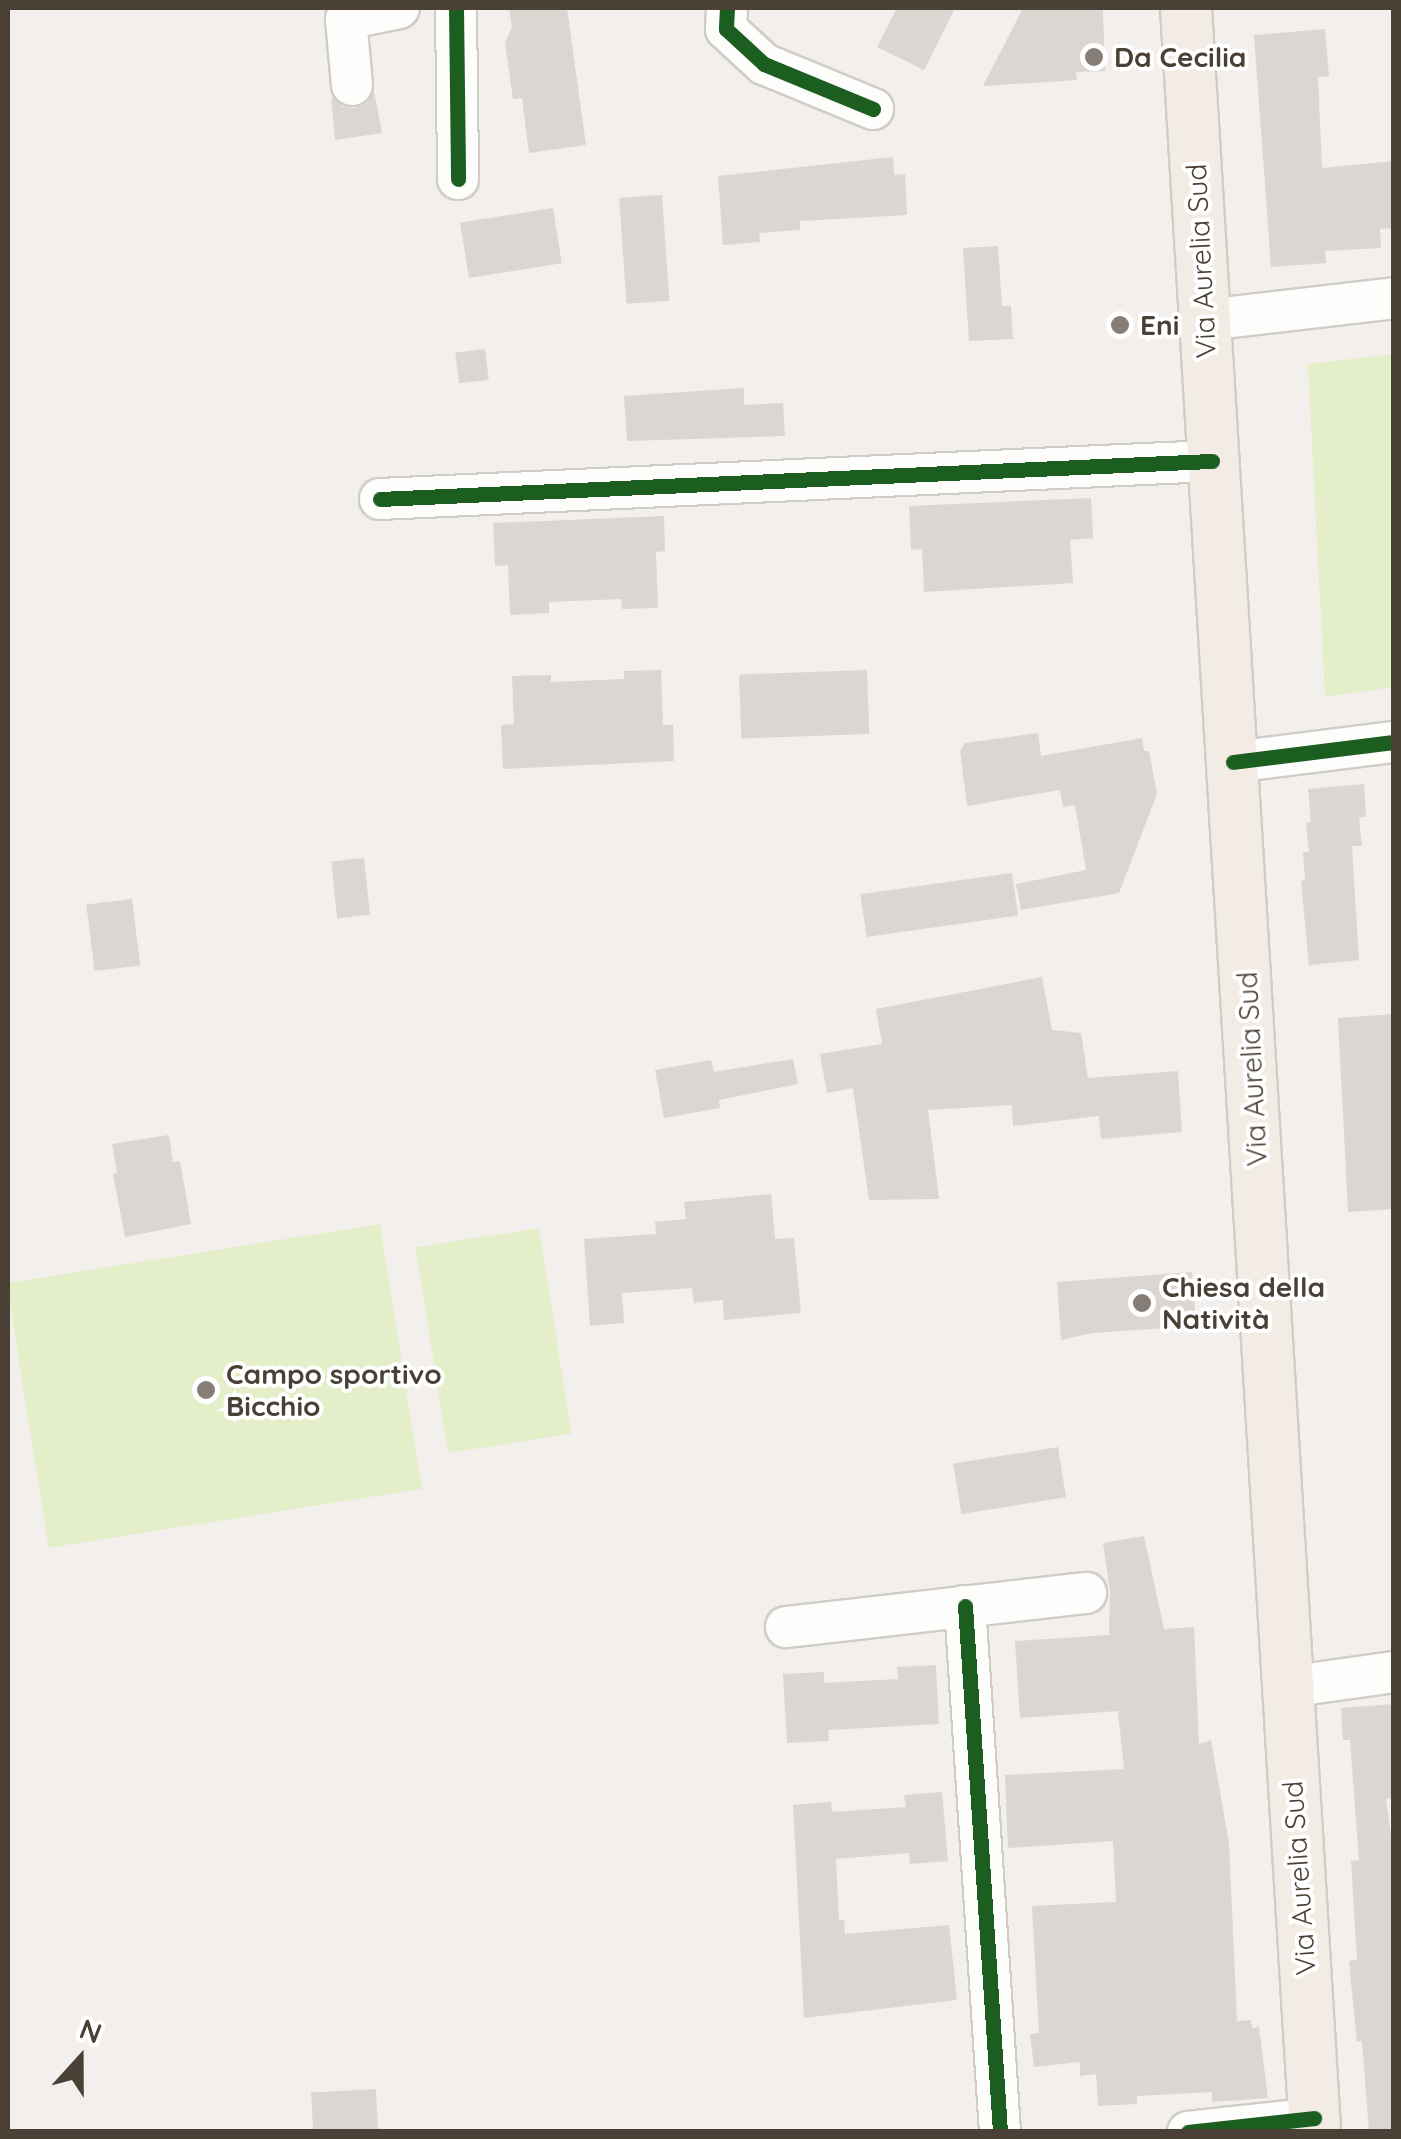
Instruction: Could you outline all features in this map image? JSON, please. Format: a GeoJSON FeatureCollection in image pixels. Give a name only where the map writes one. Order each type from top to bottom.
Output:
{"type":"FeatureCollection","features":[{"type":"Feature","properties":{"kind":"main road","name":"Via Aurelia Sud"},"geometry":{"type":"LineString","coordinates":[[1186,8],[1315,2124]]}},
{"type":"Feature","properties":{"kind":"street"},"geometry":{"type":"LineString","coordinates":[[352,84],[346,19],[398,8]]}},
{"type":"Feature","properties":{"kind":"street"},"geometry":{"type":"LineString","coordinates":[[456,8],[458,179]]}},
{"type":"Feature","properties":{"kind":"street"},"geometry":{"type":"LineString","coordinates":[[727,8],[726,29],[764,64],[874,109]]}},
{"type":"Feature","properties":{"kind":"street"},"geometry":{"type":"LineString","coordinates":[[1205,320],[1394,298]]}},
{"type":"Feature","properties":{"kind":"street"},"geometry":{"type":"LineString","coordinates":[[380,498],[1212,460]]}},
{"type":"Feature","properties":{"kind":"street"},"geometry":{"type":"LineString","coordinates":[[1233,762],[1394,742]]}},
{"type":"Feature","properties":{"kind":"street"},"geometry":{"type":"LineString","coordinates":[[786,1627],[1086,1594]]}},
{"type":"Feature","properties":{"kind":"street"},"geometry":{"type":"LineString","coordinates":[[965,1606],[1000,2132]]}},
{"type":"Feature","properties":{"kind":"street"},"geometry":{"type":"LineString","coordinates":[[1287,1687],[1394,1672]]}},
{"type":"Feature","properties":{"kind":"street"},"geometry":{"type":"LineString","coordinates":[[1188,2132],[1315,2124]]}},
{"type":"Feature","properties":{"kind":"green space"},"geometry":{"type":"Polygon","coordinates":[[[1393,354],[1393,687],[1325,697],[1308,364],[1393,354]]]}},
{"type":"Feature","properties":{"kind":"green space","name":"Campo sportivo Bicchio"},"geometry":{"type":"Polygon","coordinates":[[[380,1224],[422,1489],[49,1548],[8,1283],[380,1224]]]}},
{"type":"Feature","properties":{"kind":"green space"},"geometry":{"type":"Polygon","coordinates":[[[539,1228],[572,1433],[448,1453],[416,1248],[539,1228]]]}},
{"type":"Feature","properties":{"kind":"building"},"geometry":{"type":"Polygon","coordinates":[[[509,8],[567,8],[586,145],[529,153],[522,98],[513,99],[505,43],[512,27],[509,8]]]}},
{"type":"Feature","properties":{"kind":"building"},"geometry":{"type":"Polygon","coordinates":[[[897,8],[955,8],[924,70],[877,47],[897,8]]]}},
{"type":"Feature","properties":{"kind":"building"},"geometry":{"type":"Polygon","coordinates":[[[1023,8],[1103,8],[1105,71],[1076,72],[1077,80],[983,86],[1023,8]]]}},
{"type":"Feature","properties":{"kind":"building"},"geometry":{"type":"Polygon","coordinates":[[[1325,29],[1329,76],[1318,77],[1322,168],[1394,161],[1394,228],[1380,229],[1381,248],[1325,251],[1326,263],[1271,267],[1254,35],[1325,29]]]}},
{"type":"Feature","properties":{"kind":"building"},"geometry":{"type":"Polygon","coordinates":[[[374,91],[382,133],[335,140],[331,97],[343,107],[355,108],[366,104],[374,91]]]}},
{"type":"Feature","properties":{"kind":"building"},"geometry":{"type":"Polygon","coordinates":[[[893,157],[894,175],[905,174],[907,215],[800,221],[800,230],[759,233],[760,242],[723,245],[718,176],[893,157]]]}},
{"type":"Feature","properties":{"kind":"building"},"geometry":{"type":"Polygon","coordinates":[[[662,195],[669,301],[626,304],[619,198],[662,195]]]}},
{"type":"Feature","properties":{"kind":"building"},"geometry":{"type":"Polygon","coordinates":[[[553,208],[562,263],[469,278],[460,223],[553,208]]]}},
{"type":"Feature","properties":{"kind":"building"},"geometry":{"type":"Polygon","coordinates":[[[998,246],[1002,306],[1011,306],[1013,339],[969,341],[963,248],[998,246]]]}},
{"type":"Feature","properties":{"kind":"building"},"geometry":{"type":"Polygon","coordinates":[[[485,349],[489,380],[459,383],[455,353],[485,349]]]}},
{"type":"Feature","properties":{"kind":"building"},"geometry":{"type":"Polygon","coordinates":[[[744,388],[744,405],[783,403],[785,436],[627,441],[624,396],[744,388]]]}},
{"type":"Feature","properties":{"kind":"building"},"geometry":{"type":"Polygon","coordinates":[[[1091,498],[1093,538],[1070,540],[1073,583],[924,592],[922,549],[911,550],[909,506],[1091,498]]]}},
{"type":"Feature","properties":{"kind":"building"},"geometry":{"type":"Polygon","coordinates":[[[664,516],[665,551],[656,552],[658,608],[622,609],[621,599],[549,602],[549,613],[510,615],[508,565],[495,566],[493,523],[664,516]]]}},
{"type":"Feature","properties":{"kind":"building"},"geometry":{"type":"Polygon","coordinates":[[[661,670],[663,725],[673,725],[674,761],[503,769],[501,725],[514,724],[512,676],[551,675],[551,682],[624,679],[624,671],[661,670]]]}},
{"type":"Feature","properties":{"kind":"building"},"geometry":{"type":"Polygon","coordinates":[[[867,670],[869,734],[741,738],[739,674],[867,670]]]}},
{"type":"Feature","properties":{"kind":"building"},"geometry":{"type":"Polygon","coordinates":[[[1038,733],[1041,756],[1142,738],[1144,751],[1149,751],[1157,794],[1119,893],[1021,910],[1016,884],[1086,870],[1075,805],[1063,807],[1060,790],[967,806],[960,751],[965,743],[1038,733]]]}},
{"type":"Feature","properties":{"kind":"building"},"geometry":{"type":"Polygon","coordinates":[[[1364,784],[1366,817],[1359,817],[1362,846],[1352,846],[1359,960],[1309,965],[1301,881],[1305,880],[1303,852],[1309,852],[1308,789],[1364,784]]]}},
{"type":"Feature","properties":{"kind":"building"},"geometry":{"type":"Polygon","coordinates":[[[364,858],[370,915],[337,918],[331,861],[364,858]]]}},
{"type":"Feature","properties":{"kind":"building"},"geometry":{"type":"Polygon","coordinates":[[[1012,873],[1018,916],[866,937],[860,894],[1012,873]]]}},
{"type":"Feature","properties":{"kind":"building"},"geometry":{"type":"Polygon","coordinates":[[[132,899],[140,966],[95,971],[86,905],[132,899]]]}},
{"type":"Feature","properties":{"kind":"building"},"geometry":{"type":"Polygon","coordinates":[[[1042,977],[1052,1030],[1081,1033],[1088,1078],[1178,1071],[1182,1132],[1101,1139],[1099,1116],[1013,1126],[1012,1105],[928,1110],[939,1199],[869,1200],[853,1088],[827,1093],[820,1054],[882,1044],[876,1009],[1042,977]]]}},
{"type":"Feature","properties":{"kind":"building"},"geometry":{"type":"Polygon","coordinates":[[[1394,1014],[1394,1209],[1348,1212],[1338,1018],[1394,1014]]]}},
{"type":"Feature","properties":{"kind":"building"},"geometry":{"type":"Polygon","coordinates":[[[793,1059],[798,1084],[719,1100],[720,1108],[664,1118],[655,1070],[711,1060],[714,1072],[793,1059]]]}},
{"type":"Feature","properties":{"kind":"building"},"geometry":{"type":"Polygon","coordinates":[[[169,1135],[173,1162],[180,1161],[191,1224],[125,1237],[113,1174],[117,1173],[112,1144],[169,1135]]]}},
{"type":"Feature","properties":{"kind":"building"},"geometry":{"type":"Polygon","coordinates":[[[771,1194],[775,1239],[794,1238],[801,1313],[724,1320],[723,1300],[694,1303],[692,1288],[622,1293],[624,1323],[590,1326],[584,1239],[656,1234],[655,1222],[686,1219],[684,1202],[771,1194]]]}},
{"type":"Feature","properties":{"kind":"building","name":"Chiesa della Natività"},"geometry":{"type":"Polygon","coordinates":[[[1192,1272],[1196,1326],[1092,1333],[1061,1340],[1057,1282],[1192,1272]]]}},
{"type":"Feature","properties":{"kind":"building"},"geometry":{"type":"Polygon","coordinates":[[[1058,1447],[1066,1497],[961,1514],[953,1464],[1058,1447]]]}},
{"type":"Feature","properties":{"kind":"building"},"geometry":{"type":"Polygon","coordinates":[[[1144,1536],[1164,1629],[1194,1627],[1199,1744],[1211,1740],[1229,1843],[1237,2021],[1251,2020],[1252,2028],[1259,2027],[1268,2098],[1212,2102],[1212,2092],[1137,2096],[1137,2104],[1098,2106],[1096,2074],[1080,2076],[1080,2062],[1034,2067],[1030,2034],[1039,2033],[1032,1906],[1116,1902],[1113,1841],[1008,1848],[1005,1775],[1124,1769],[1118,1711],[1020,1718],[1015,1641],[1109,1635],[1110,1591],[1103,1543],[1144,1536]]]}},
{"type":"Feature","properties":{"kind":"building"},"geometry":{"type":"Polygon","coordinates":[[[936,1665],[939,1724],[828,1730],[829,1741],[787,1743],[783,1674],[824,1672],[824,1683],[898,1679],[897,1667],[936,1665]]]}},
{"type":"Feature","properties":{"kind":"building"},"geometry":{"type":"Polygon","coordinates":[[[1394,1704],[1394,1798],[1386,1799],[1394,1858],[1394,2132],[1369,2132],[1362,2041],[1357,2042],[1349,1961],[1357,1960],[1351,1861],[1359,1860],[1350,1740],[1343,1740],[1341,1708],[1394,1704]]]}},
{"type":"Feature","properties":{"kind":"building"},"geometry":{"type":"Polygon","coordinates":[[[942,1792],[948,1861],[910,1864],[909,1853],[836,1859],[839,1920],[844,1920],[845,1934],[949,1925],[957,2000],[804,2018],[793,1805],[831,1802],[832,1812],[906,1807],[904,1795],[942,1792]]]}},
{"type":"Feature","properties":{"kind":"building"},"geometry":{"type":"Polygon","coordinates":[[[376,2089],[378,2132],[313,2132],[311,2092],[376,2089]]]}},
{"type":"Feature","properties":{"kind":"cycle path"},"geometry":{"type":"LineString","coordinates":[[456,8],[458,179]]}},
{"type":"Feature","properties":{"kind":"cycle path"},"geometry":{"type":"LineString","coordinates":[[727,8],[726,29],[764,64],[873,109]]}},
{"type":"Feature","properties":{"kind":"cycle path"},"geometry":{"type":"LineString","coordinates":[[380,499],[1212,461]]}},
{"type":"Feature","properties":{"kind":"cycle path"},"geometry":{"type":"LineString","coordinates":[[1233,762],[1394,742]]}},
{"type":"Feature","properties":{"kind":"cycle path"},"geometry":{"type":"LineString","coordinates":[[965,1606],[1000,2132]]}},
{"type":"Feature","properties":{"kind":"cycle path"},"geometry":{"type":"LineString","coordinates":[[1188,2132],[1314,2118]]}},
{"type":"Feature","properties":{"kind":"place","name":"Da Cecilia"},"geometry":{"type":"Point","coordinates":[1094,57]}},
{"type":"Feature","properties":{"kind":"place","name":"Eni"},"geometry":{"type":"Point","coordinates":[1120,325]}},
{"type":"Feature","properties":{"kind":"place","name":"Chiesa della Natività"},"geometry":{"type":"Point","coordinates":[1142,1303]}},
{"type":"Feature","properties":{"kind":"place","name":"Campo sportivo Bicchio"},"geometry":{"type":"Point","coordinates":[206,1390]}}]}
